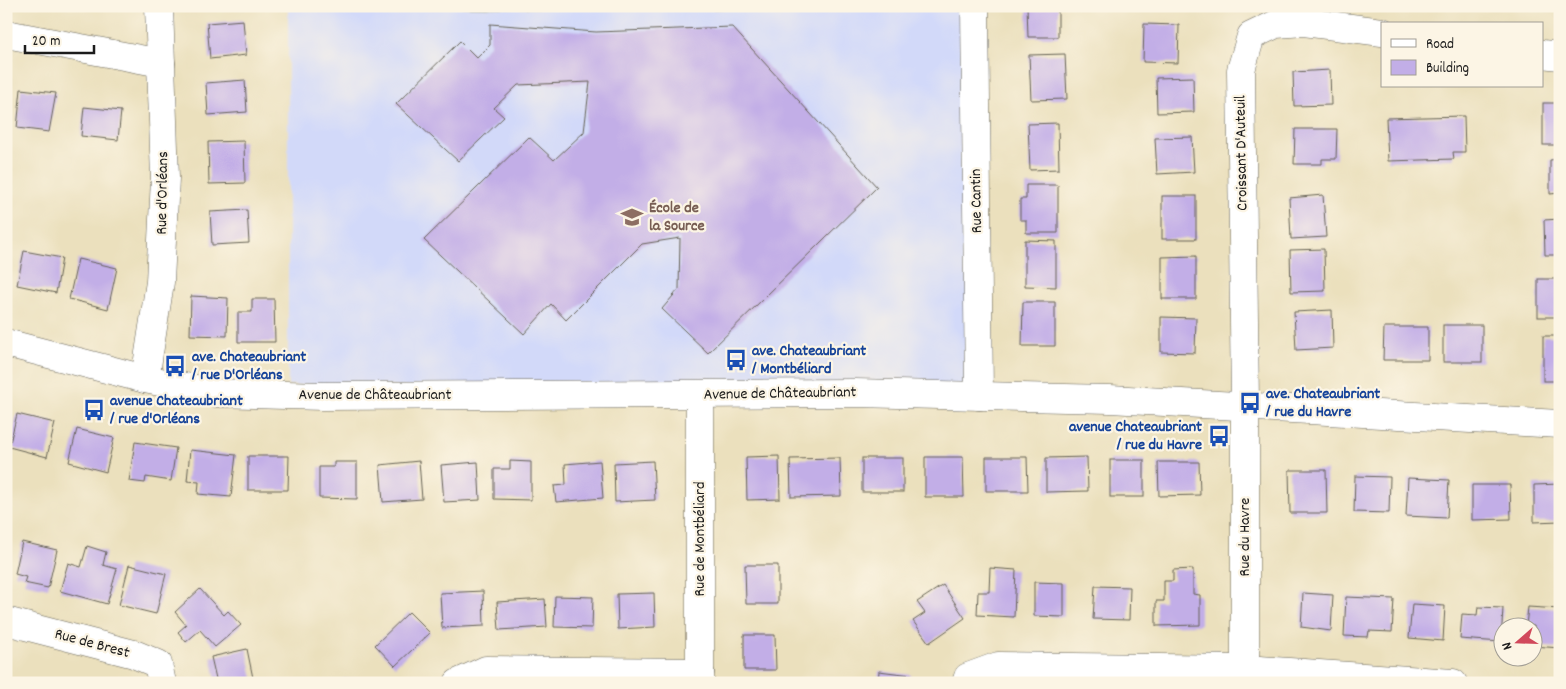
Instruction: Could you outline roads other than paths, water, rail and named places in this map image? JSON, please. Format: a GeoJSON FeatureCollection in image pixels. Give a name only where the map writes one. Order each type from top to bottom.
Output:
{"type":"FeatureCollection","features":[{"type":"Feature","properties":{"kind":"street","name":"Rue d'Orléans"},"geometry":{"type":"LineString","coordinates":[[145,379],[160,282],[165,188],[159,6]]}},
{"type":"Feature","properties":{"kind":"street","name":"Rue Cantin"},"geometry":{"type":"LineString","coordinates":[[975,6],[979,396]]}},
{"type":"Feature","properties":{"kind":"street","name":"Croissant D'Auteuil"},"geometry":{"type":"LineString","coordinates":[[1245,406],[1241,70],[1251,36],[1276,24],[1304,22],[1381,32]]}},
{"type":"Feature","properties":{"kind":"street"},"geometry":{"type":"LineString","coordinates":[[6,34],[161,63]]}},
{"type":"Feature","properties":{"kind":"street"},"geometry":{"type":"LineString","coordinates":[[1544,54],[1560,56]]}},
{"type":"Feature","properties":{"kind":"street","name":"Avenue de Châteaubriant"},"geometry":{"type":"LineString","coordinates":[[6,343],[145,379],[216,392],[277,395],[855,393],[1110,399],[1560,424]]}},
{"type":"Feature","properties":{"kind":"street","name":"Rue de Montbéliard"},"geometry":{"type":"LineString","coordinates":[[700,395],[700,677]]}},
{"type":"Feature","properties":{"kind":"street","name":"Rue du Havre"},"geometry":{"type":"LineString","coordinates":[[1245,406],[1245,670]]}},
{"type":"Feature","properties":{"kind":"street","name":"Rue de Brest"},"geometry":{"type":"LineString","coordinates":[[6,621],[158,664],[162,683]]}},
{"type":"Feature","properties":{"kind":"street"},"geometry":{"type":"LineString","coordinates":[[966,683],[968,677],[998,666],[1245,670],[1454,683]]}},
{"type":"Feature","properties":{"kind":"street"},"geometry":{"type":"LineString","coordinates":[[458,683],[486,670],[700,677]]}},
{"type":"Feature","properties":{"kind":"place","name":"École de la Source"},"geometry":{"type":"Point","coordinates":[632,217]}},
{"type":"Feature","properties":{"kind":"place","name":"ave. Chateaubriant / Montbéliard"},"geometry":{"type":"Point","coordinates":[736,360]}},
{"type":"Feature","properties":{"kind":"place","name":"ave. Chateaubriant / rue D'Orléans"},"geometry":{"type":"Point","coordinates":[175,366]}},
{"type":"Feature","properties":{"kind":"place","name":"ave. Chateaubriant / rue du Havre"},"geometry":{"type":"Point","coordinates":[1250,403]}},
{"type":"Feature","properties":{"kind":"place","name":"avenue Chateaubriant / rue d'Orléans"},"geometry":{"type":"Point","coordinates":[94,410]}},
{"type":"Feature","properties":{"kind":"place","name":"avenue Chateaubriant / rue du Havre"},"geometry":{"type":"Point","coordinates":[1219,436]}}]}
